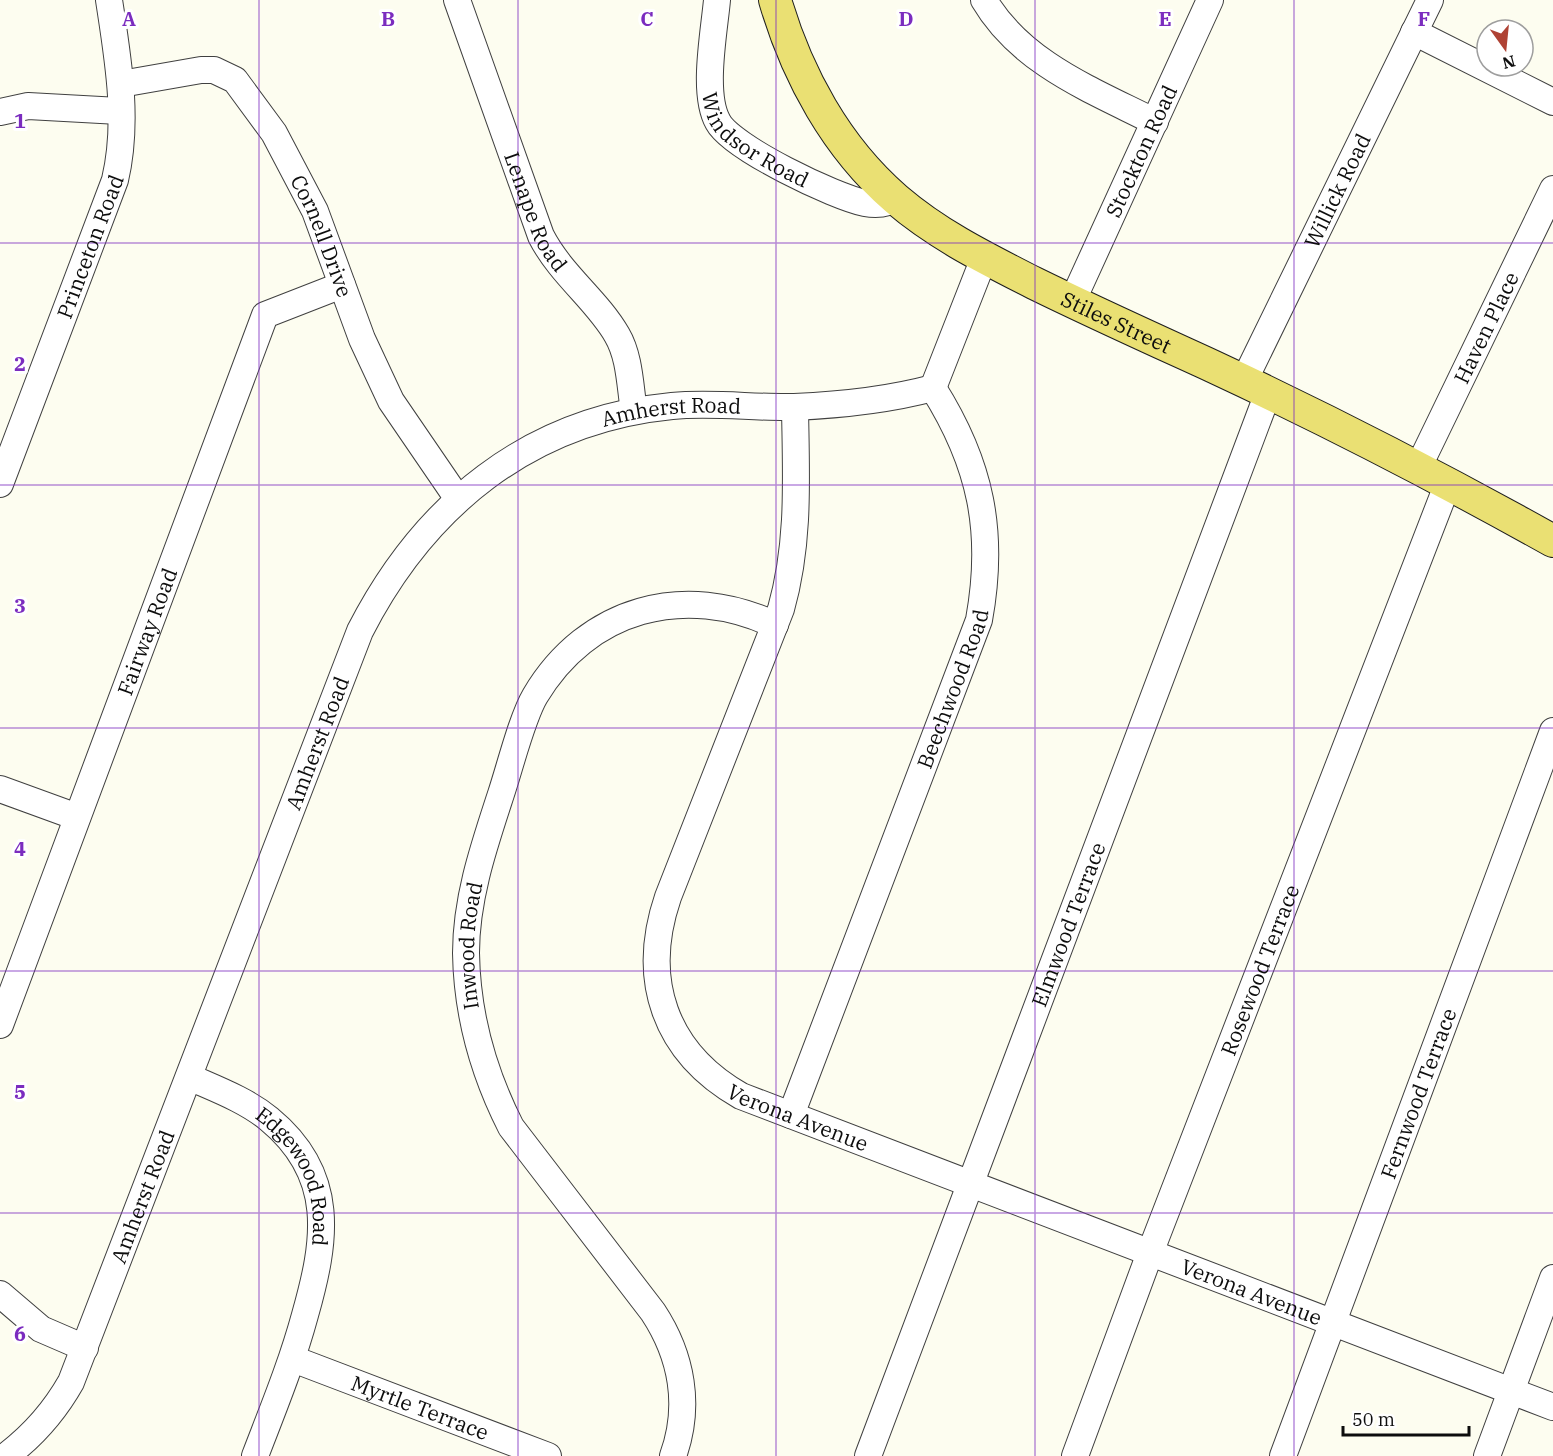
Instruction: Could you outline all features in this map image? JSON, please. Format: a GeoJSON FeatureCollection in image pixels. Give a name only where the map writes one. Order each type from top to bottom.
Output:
{"type":"FeatureCollection","features":[{"type":"Feature","properties":{"kind":"main road","name":"Stiles Street"},"geometry":{"type":"LineString","coordinates":[[775,0],[807,84],[836,132],[895,198],[940,233],[1072,302],[1256,387],[1448,483],[1553,542]]}},
{"type":"Feature","properties":{"kind":"street","name":"Princeton Road"},"geometry":{"type":"LineString","coordinates":[[0,484],[115,180],[121,154],[119,111],[121,84],[109,0]]}},
{"type":"Feature","properties":{"kind":"street","name":"Lenape Road"},"geometry":{"type":"LineString","coordinates":[[457,0],[541,236],[551,256],[617,334],[625,353],[634,411]]}},
{"type":"Feature","properties":{"kind":"street","name":"Windsor Road"},"geometry":{"type":"LineString","coordinates":[[717,0],[711,106],[724,132],[753,153],[852,200],[880,204],[895,198]]}},
{"type":"Feature","properties":{"kind":"street"},"geometry":{"type":"LineString","coordinates":[[984,0],[1015,40],[1049,67],[1155,122]]}},
{"type":"Feature","properties":{"kind":"street","name":"Stockton Road"},"geometry":{"type":"LineString","coordinates":[[1072,302],[1210,0]]}},
{"type":"Feature","properties":{"kind":"street","name":"Willick Road"},"geometry":{"type":"LineString","coordinates":[[1256,387],[1430,0]]}},
{"type":"Feature","properties":{"kind":"street"},"geometry":{"type":"LineString","coordinates":[[1414,33],[1553,102]]}},
{"type":"Feature","properties":{"kind":"street","name":"Cornell Drive"},"geometry":{"type":"LineString","coordinates":[[121,84],[201,70],[214,70],[235,80],[274,133],[315,211],[342,285],[391,401],[458,499]]}},
{"type":"Feature","properties":{"kind":"street"},"geometry":{"type":"LineString","coordinates":[[0,112],[28,106],[119,111]]}},
{"type":"Feature","properties":{"kind":"street","name":"Haven Place"},"geometry":{"type":"LineString","coordinates":[[1418,468],[1553,189]]}},
{"type":"Feature","properties":{"kind":"street"},"geometry":{"type":"LineString","coordinates":[[933,388],[984,258]]}},
{"type":"Feature","properties":{"kind":"street","name":"Fairway Road"},"geometry":{"type":"LineString","coordinates":[[0,1025],[265,315],[342,285]]}},
{"type":"Feature","properties":{"kind":"street","name":"Elmwood Terrace"},"geometry":{"type":"LineString","coordinates":[[868,1456],[971,1184],[1256,387]]}},
{"type":"Feature","properties":{"kind":"street","name":"Amherst Road"},"geometry":{"type":"LineString","coordinates":[[6,1456],[50,1416],[71,1382],[360,631],[379,593],[427,529],[487,475],[557,436],[634,411],[674,406],[795,406],[899,397],[933,388]]}},
{"type":"Feature","properties":{"kind":"street","name":"Beechwood Road"},"geometry":{"type":"LineString","coordinates":[[791,1115],[980,620],[987,560],[981,501],[964,443],[933,388]]}},
{"type":"Feature","properties":{"kind":"street","name":"Verona Avenue"},"geometry":{"type":"LineString","coordinates":[[795,406],[797,526],[791,574],[775,625],[668,897],[657,935],[656,967],[661,999],[669,1022],[681,1043],[701,1068],[741,1096],[1553,1407]]}},
{"type":"Feature","properties":{"kind":"street","name":"Rosewood Terrace"},"geometry":{"type":"LineString","coordinates":[[1075,1456],[1150,1253],[1448,483]]}},
{"type":"Feature","properties":{"kind":"street","name":"Inwood Road"},"geometry":{"type":"LineString","coordinates":[[673,1456],[680,1431],[683,1400],[679,1368],[668,1338],[653,1312],[511,1127],[495,1095],[482,1060],[472,1016],[466,952],[468,915],[483,848],[534,698],[553,669],[568,652],[598,629],[615,621],[668,605],[724,607],[775,625]]}},
{"type":"Feature","properties":{"kind":"street","name":"Fernwood Terrace"},"geometry":{"type":"LineString","coordinates":[[1283,1456],[1553,731]]}},
{"type":"Feature","properties":{"kind":"street"},"geometry":{"type":"LineString","coordinates":[[0,789],[77,817]]}},
{"type":"Feature","properties":{"kind":"street","name":"Edgewood Road"},"geometry":{"type":"LineString","coordinates":[[189,1077],[238,1099],[270,1119],[300,1155],[314,1182],[321,1213],[322,1244],[293,1359],[255,1456]]}},
{"type":"Feature","properties":{"kind":"street"},"geometry":{"type":"LineString","coordinates":[[1487,1456],[1553,1278]]}},
{"type":"Feature","properties":{"kind":"street"},"geometry":{"type":"LineString","coordinates":[[0,1294],[41,1329],[85,1348]]}},
{"type":"Feature","properties":{"kind":"street","name":"Myrtle Terrace"},"geometry":{"type":"LineString","coordinates":[[293,1359],[548,1456]]}}]}
